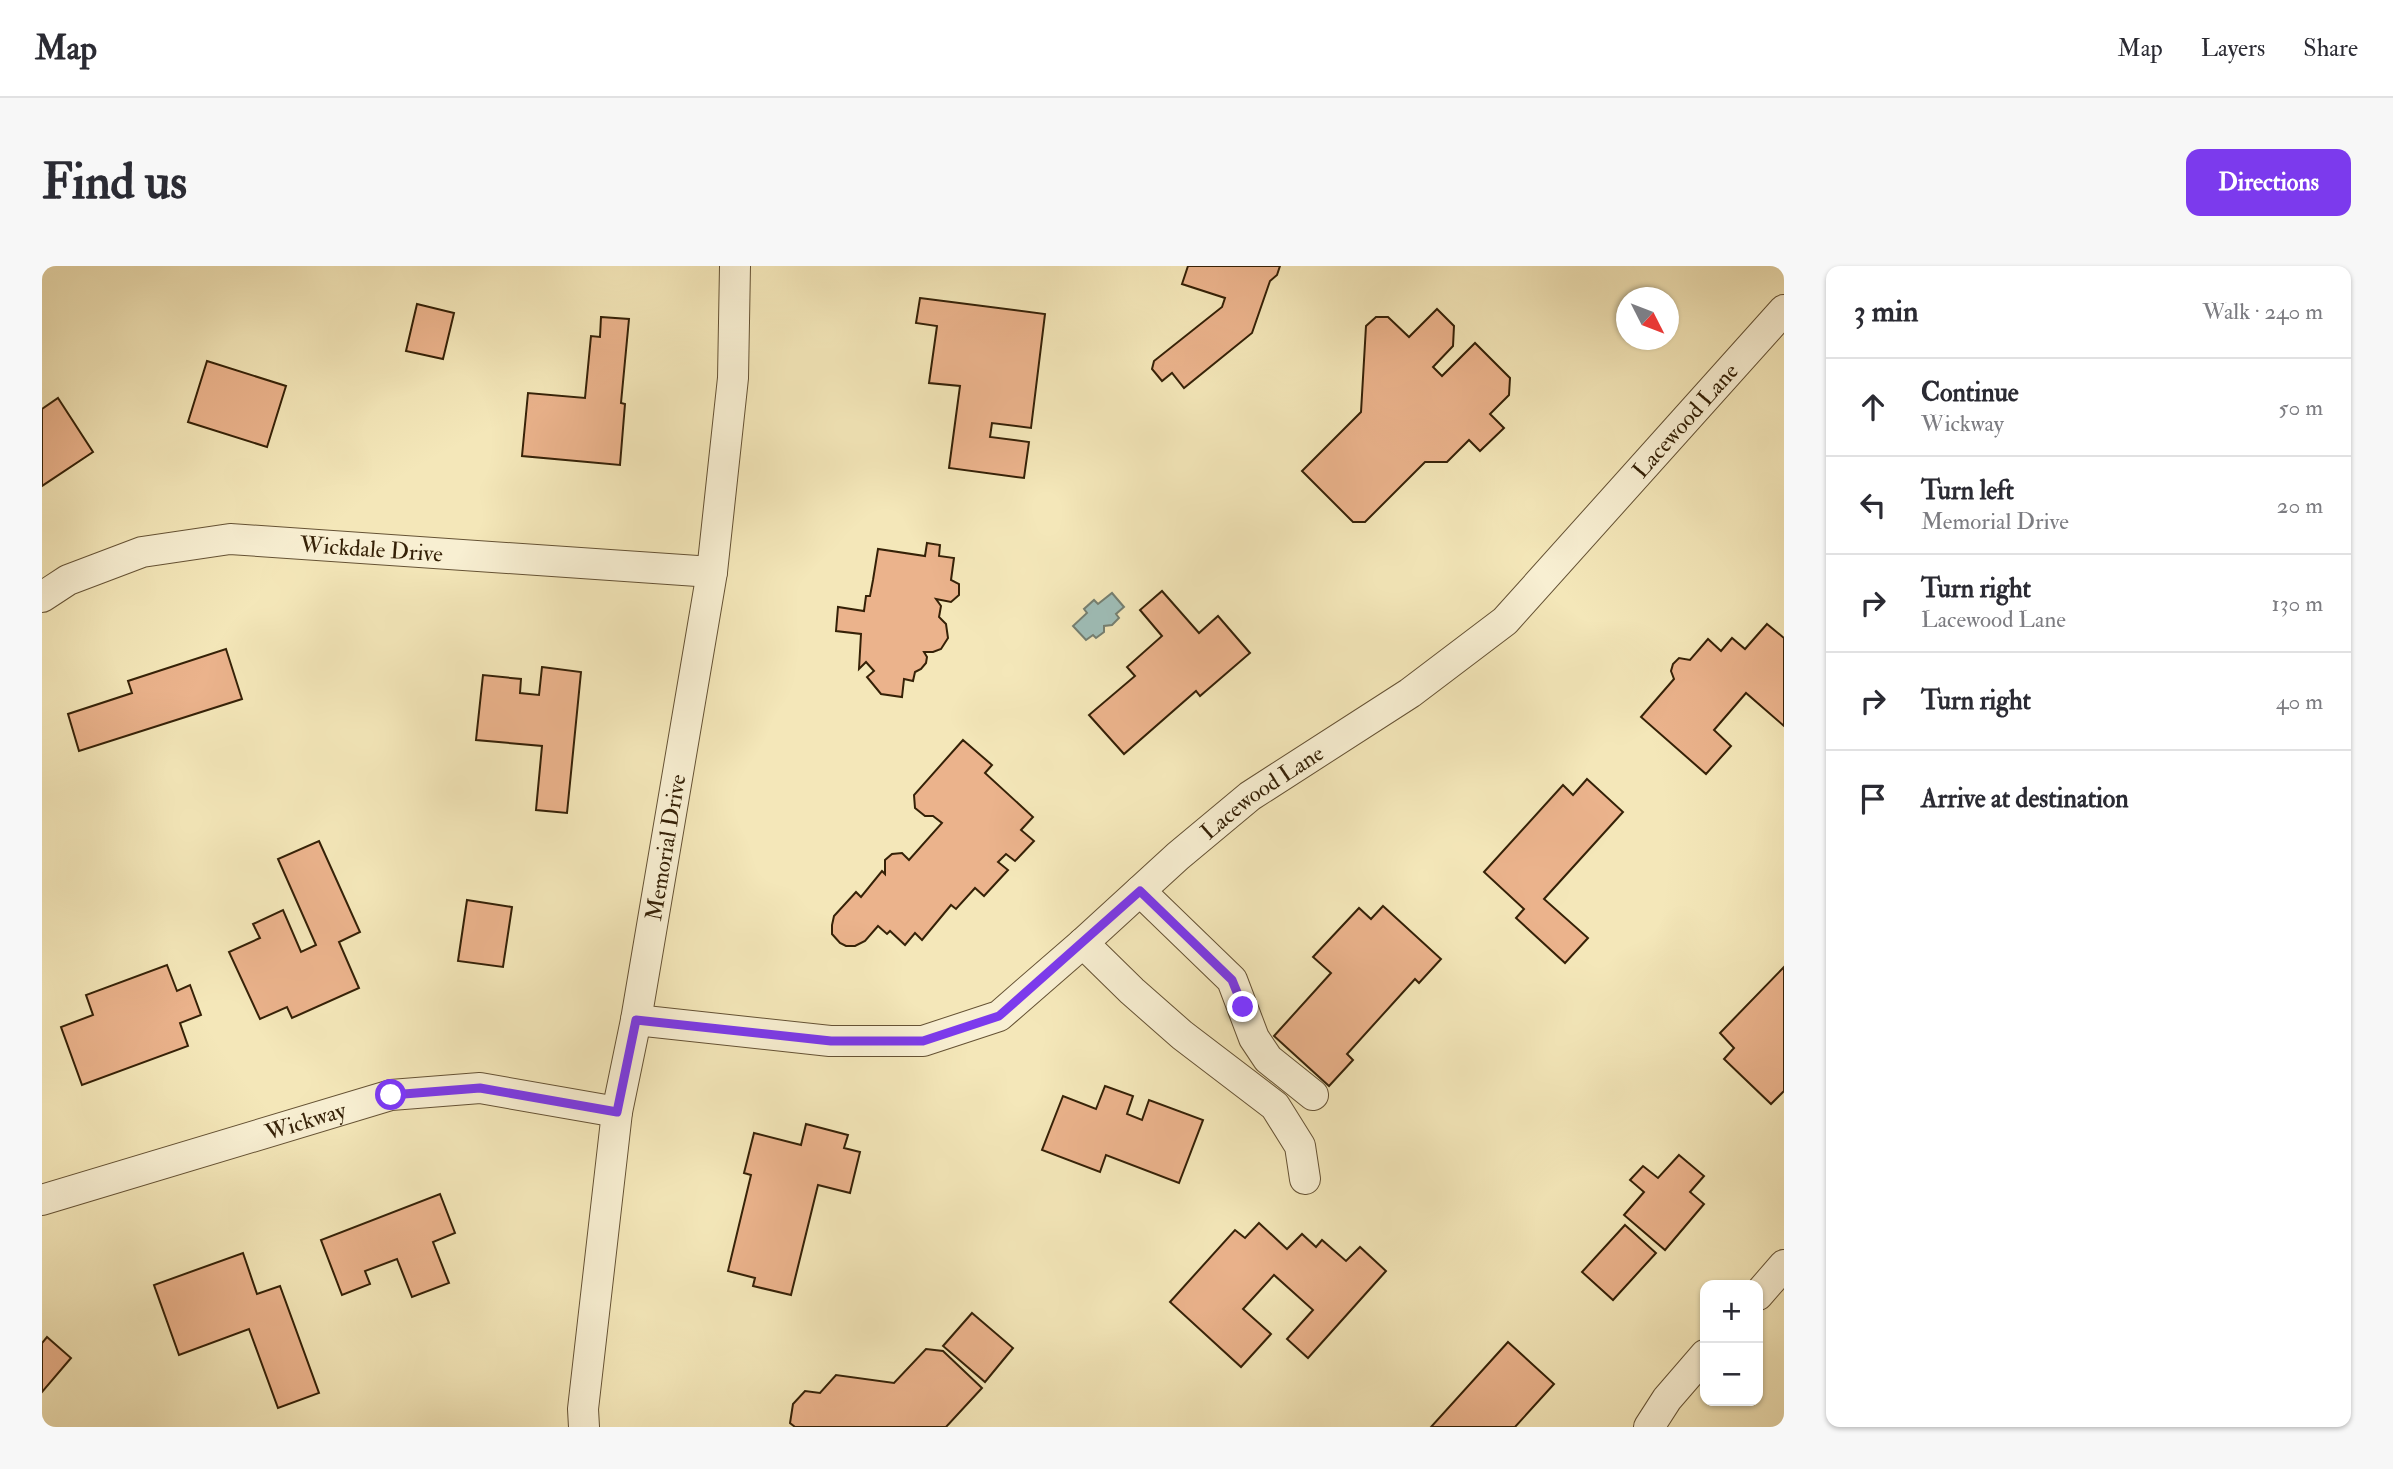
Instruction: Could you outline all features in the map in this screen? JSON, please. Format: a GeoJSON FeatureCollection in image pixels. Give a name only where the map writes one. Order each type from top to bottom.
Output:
{"type":"FeatureCollection","features":[{"type":"Feature","properties":{"kind":"street","name":"Memorial Drive"},"geometry":{"type":"LineString","coordinates":[[584,1427],[583,1409],[617,1112],[636,1020],[712,572],[733,378],[735,266]]}},
{"type":"Feature","properties":{"kind":"street","name":"Lacewood Lane"},"geometry":{"type":"LineString","coordinates":[[636,1020],[831,1041],[923,1041],[999,1016],[1178,856],[1250,796],[1410,692],[1505,621],[1784,310]]}},
{"type":"Feature","properties":{"kind":"street","name":"Wickdale Drive"},"geometry":{"type":"LineString","coordinates":[[42,597],[68,580],[142,552],[230,539],[712,572]]}},
{"type":"Feature","properties":{"kind":"street"},"geometry":{"type":"LineString","coordinates":[[1140,891],[1232,980],[1254,1038],[1268,1059],[1313,1095]]}},
{"type":"Feature","properties":{"kind":"street"},"geometry":{"type":"LineString","coordinates":[[1083,943],[1182,1035],[1275,1106],[1300,1146],[1305,1179]]}},
{"type":"Feature","properties":{"kind":"street","name":"Wickway"},"geometry":{"type":"LineString","coordinates":[[42,1200],[391,1095],[480,1088],[617,1112]]}},
{"type":"Feature","properties":{"kind":"street"},"geometry":{"type":"LineString","coordinates":[[1763,1289],[1784,1265]]}},
{"type":"Feature","properties":{"kind":"street"},"geometry":{"type":"LineString","coordinates":[[1649,1427],[1667,1399],[1700,1361]]}},
{"type":"Feature","properties":{"kind":"water"},"geometry":{"type":"Polygon","coordinates":[[[1112,593],[1124,607],[1116,614],[1119,618],[1112,625],[1104,626],[1104,632],[1096,638],[1093,635],[1086,640],[1073,626],[1087,613],[1084,609],[1094,600],[1098,604],[1112,593]]]}},
{"type":"Feature","properties":{"kind":"building"},"geometry":{"type":"Polygon","coordinates":[[[1188,266],[1280,266],[1277,275],[1270,281],[1252,333],[1184,388],[1172,373],[1162,381],[1152,369],[1154,361],[1222,307],[1225,298],[1182,284],[1188,266]]]}},
{"type":"Feature","properties":{"kind":"building"},"geometry":{"type":"Polygon","coordinates":[[[920,298],[1045,314],[1031,428],[992,423],[990,437],[1029,442],[1024,478],[949,468],[960,386],[929,383],[937,326],[916,323],[920,298]]]}},
{"type":"Feature","properties":{"kind":"building"},"geometry":{"type":"Polygon","coordinates":[[[417,304],[454,313],[443,359],[406,351],[417,304]]]}},
{"type":"Feature","properties":{"kind":"building"},"geometry":{"type":"Polygon","coordinates":[[[1437,309],[1454,326],[1453,346],[1433,367],[1442,376],[1475,343],[1510,378],[1509,395],[1490,414],[1504,428],[1480,451],[1469,440],[1447,462],[1425,462],[1365,522],[1353,522],[1302,471],[1361,412],[1366,326],[1376,317],[1388,317],[1409,337],[1437,309]]]}},
{"type":"Feature","properties":{"kind":"building"},"geometry":{"type":"Polygon","coordinates":[[[601,317],[629,319],[621,403],[625,404],[620,465],[522,456],[528,393],[585,398],[591,336],[600,337],[601,317]]]}},
{"type":"Feature","properties":{"kind":"building"},"geometry":{"type":"Polygon","coordinates":[[[207,361],[286,386],[267,447],[188,422],[207,361]]]}},
{"type":"Feature","properties":{"kind":"building"},"geometry":{"type":"Polygon","coordinates":[[[58,398],[93,452],[42,486],[42,409],[58,398]]]}},
{"type":"Feature","properties":{"kind":"building"},"geometry":{"type":"Polygon","coordinates":[[[927,543],[940,545],[939,556],[954,558],[951,580],[959,584],[959,595],[951,602],[936,599],[941,606],[939,617],[946,624],[948,638],[941,649],[924,652],[926,663],[915,672],[913,681],[904,679],[902,697],[881,694],[867,677],[874,671],[866,662],[859,669],[861,634],[836,631],[838,607],[864,611],[866,596],[870,596],[878,549],[925,556],[927,543]]]}},
{"type":"Feature","properties":{"kind":"building"},"geometry":{"type":"Polygon","coordinates":[[[1162,591],[1199,633],[1218,616],[1250,653],[1200,696],[1196,691],[1124,754],[1089,715],[1135,676],[1127,667],[1162,636],[1140,610],[1162,591]]]}},
{"type":"Feature","properties":{"kind":"building"},"geometry":{"type":"Polygon","coordinates":[[[1767,624],[1784,638],[1784,726],[1746,693],[1714,730],[1731,746],[1706,774],[1641,717],[1674,679],[1671,671],[1679,658],[1690,660],[1708,639],[1721,651],[1732,638],[1745,649],[1767,624]]]}},
{"type":"Feature","properties":{"kind":"building"},"geometry":{"type":"Polygon","coordinates":[[[226,649],[242,699],[79,751],[68,714],[132,693],[128,681],[226,649]]]}},
{"type":"Feature","properties":{"kind":"building"},"geometry":{"type":"Polygon","coordinates":[[[542,667],[581,672],[567,813],[536,810],[542,746],[476,740],[483,675],[521,679],[520,693],[539,695],[542,667]]]}},
{"type":"Feature","properties":{"kind":"building"},"geometry":{"type":"Polygon","coordinates":[[[963,740],[992,765],[985,773],[1033,817],[1021,830],[1034,841],[1015,861],[1006,854],[998,862],[1008,870],[984,896],[975,888],[956,909],[951,905],[922,940],[915,933],[905,945],[890,931],[887,934],[878,926],[865,941],[855,946],[840,943],[832,934],[834,916],[856,892],[861,897],[882,871],[885,874],[885,860],[892,854],[902,853],[909,860],[942,823],[933,816],[925,816],[915,808],[914,795],[963,740]]]}},
{"type":"Feature","properties":{"kind":"building"},"geometry":{"type":"Polygon","coordinates":[[[1587,779],[1623,812],[1544,899],[1588,938],[1565,963],[1516,918],[1524,909],[1484,872],[1563,785],[1573,795],[1587,779]]]}},
{"type":"Feature","properties":{"kind":"building"},"geometry":{"type":"Polygon","coordinates":[[[319,841],[360,932],[339,942],[359,988],[292,1018],[287,1007],[260,1019],[229,952],[260,938],[253,924],[283,910],[301,952],[316,945],[278,859],[319,841]]]}},
{"type":"Feature","properties":{"kind":"building"},"geometry":{"type":"Polygon","coordinates":[[[467,900],[512,907],[503,967],[458,961],[467,900]]]}},
{"type":"Feature","properties":{"kind":"building"},"geometry":{"type":"Polygon","coordinates":[[[1383,906],[1441,959],[1419,983],[1415,979],[1347,1054],[1353,1060],[1329,1086],[1274,1036],[1331,973],[1313,957],[1359,908],[1371,919],[1383,906]]]}},
{"type":"Feature","properties":{"kind":"building"},"geometry":{"type":"Polygon","coordinates":[[[167,965],[177,991],[190,985],[201,1015],[180,1023],[188,1046],[82,1085],[61,1027],[93,1015],[86,995],[167,965]]]}},
{"type":"Feature","properties":{"kind":"building"},"geometry":{"type":"Polygon","coordinates":[[[1784,967],[1784,1091],[1771,1104],[1724,1059],[1734,1048],[1720,1033],[1784,967]]]}},
{"type":"Feature","properties":{"kind":"building"},"geometry":{"type":"Polygon","coordinates":[[[1105,1086],[1133,1096],[1127,1114],[1142,1120],[1149,1100],[1203,1120],[1179,1183],[1106,1155],[1100,1172],[1042,1150],[1063,1096],[1096,1109],[1105,1086]]]}},
{"type":"Feature","properties":{"kind":"building"},"geometry":{"type":"Polygon","coordinates":[[[806,1124],[848,1135],[844,1148],[860,1152],[850,1193],[818,1185],[791,1295],[753,1286],[755,1278],[728,1271],[751,1175],[744,1173],[754,1133],[801,1145],[806,1124]]]}},
{"type":"Feature","properties":{"kind":"building"},"geometry":{"type":"Polygon","coordinates":[[[1679,1155],[1704,1176],[1690,1192],[1704,1204],[1665,1250],[1624,1215],[1644,1192],[1630,1180],[1643,1166],[1658,1178],[1679,1155]]]}},
{"type":"Feature","properties":{"kind":"building"},"geometry":{"type":"Polygon","coordinates":[[[440,1194],[455,1233],[433,1242],[449,1283],[412,1297],[397,1259],[365,1271],[370,1284],[342,1295],[321,1240],[440,1194]]]}},
{"type":"Feature","properties":{"kind":"building"},"geometry":{"type":"Polygon","coordinates":[[[1259,1223],[1287,1249],[1302,1234],[1316,1247],[1322,1240],[1346,1261],[1360,1247],[1386,1271],[1308,1358],[1287,1339],[1313,1310],[1274,1275],[1243,1309],[1271,1334],[1241,1367],[1170,1302],[1235,1230],[1245,1238],[1259,1223]]]}},
{"type":"Feature","properties":{"kind":"building"},"geometry":{"type":"Polygon","coordinates":[[[1625,1225],[1656,1253],[1613,1300],[1582,1272],[1625,1225]]]}},
{"type":"Feature","properties":{"kind":"building"},"geometry":{"type":"Polygon","coordinates":[[[243,1253],[257,1294],[280,1286],[319,1393],[278,1408],[249,1329],[179,1355],[154,1285],[243,1253]]]}},
{"type":"Feature","properties":{"kind":"building"},"geometry":{"type":"Polygon","coordinates":[[[972,1313],[1013,1348],[985,1382],[943,1346],[972,1313]]]}},
{"type":"Feature","properties":{"kind":"building"},"geometry":{"type":"Polygon","coordinates":[[[47,1337],[71,1358],[42,1392],[42,1343],[47,1337]]]}},
{"type":"Feature","properties":{"kind":"building"},"geometry":{"type":"Polygon","coordinates":[[[1508,1342],[1554,1384],[1515,1427],[1431,1427],[1508,1342]]]}},
{"type":"Feature","properties":{"kind":"building"},"geometry":{"type":"Polygon","coordinates":[[[926,1349],[943,1351],[982,1388],[946,1427],[795,1427],[790,1423],[793,1404],[805,1391],[820,1393],[836,1375],[894,1383],[926,1349]]]}},
{"type":"Feature","properties":{"kind":"route"},"geometry":{"type":"LineString","coordinates":[[391,1095],[480,1088],[617,1112],[636,1020],[831,1041],[923,1041],[999,1016],[1140,891],[1232,980],[1243,1007]]}}]}
